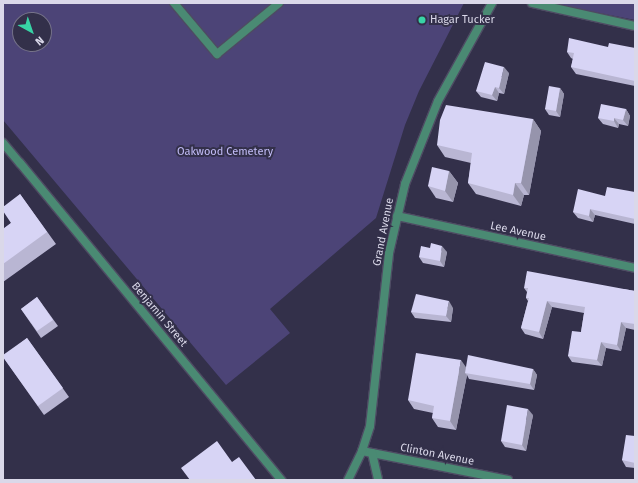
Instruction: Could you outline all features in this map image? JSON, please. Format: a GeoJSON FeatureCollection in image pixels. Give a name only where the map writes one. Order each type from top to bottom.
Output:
{"type":"FeatureCollection","features":[{"type":"Feature","properties":{"kind":"street"},"geometry":{"type":"LineString","coordinates":[[174,3],[217,54],[279,3]]}},
{"type":"Feature","properties":{"kind":"street","name":"Grand Avenue"},"geometry":{"type":"LineString","coordinates":[[348,480],[362,451],[373,407],[385,287],[397,216],[405,184],[425,129],[492,3]]}},
{"type":"Feature","properties":{"kind":"street"},"geometry":{"type":"LineString","coordinates":[[532,3],[635,26]]}},
{"type":"Feature","properties":{"kind":"street","name":"Benjamin Street"},"geometry":{"type":"LineString","coordinates":[[3,143],[281,480]]}},
{"type":"Feature","properties":{"kind":"street","name":"Lee Avenue"},"geometry":{"type":"LineString","coordinates":[[397,216],[635,268]]}},
{"type":"Feature","properties":{"kind":"street","name":"Clinton Avenue"},"geometry":{"type":"LineString","coordinates":[[362,451],[508,480]]}},
{"type":"Feature","properties":{"kind":"street"},"geometry":{"type":"LineString","coordinates":[[372,454],[378,480]]}},
{"type":"Feature","properties":{"kind":"green space","name":"Oakwood Cemetery"},"geometry":{"type":"Polygon","coordinates":[[[3,3],[464,3],[419,91],[405,125],[376,218],[270,309],[290,333],[226,385],[3,120],[3,3]]]}},
{"type":"Feature","properties":{"kind":"green space"},"geometry":{"type":"Polygon","coordinates":[[[549,3],[635,3],[635,20],[549,3]]]}},
{"type":"Feature","properties":{"kind":"building"},"geometry":{"type":"Polygon","coordinates":[[[569,38],[608,47],[609,43],[635,48],[635,81],[571,67],[574,53],[567,52],[569,38]]]}},
{"type":"Feature","properties":{"kind":"building"},"geometry":{"type":"Polygon","coordinates":[[[485,62],[504,67],[499,88],[495,87],[492,95],[476,91],[485,62]]]}},
{"type":"Feature","properties":{"kind":"building"},"geometry":{"type":"Polygon","coordinates":[[[549,86],[560,88],[556,111],[545,109],[549,86]]]}},
{"type":"Feature","properties":{"kind":"building"},"geometry":{"type":"Polygon","coordinates":[[[601,104],[626,109],[623,120],[614,118],[614,121],[598,118],[601,104]]]}},
{"type":"Feature","properties":{"kind":"building"},"geometry":{"type":"Polygon","coordinates":[[[446,105],[533,119],[521,183],[515,183],[513,195],[468,183],[472,153],[437,145],[440,120],[446,105]]]}},
{"type":"Feature","properties":{"kind":"building"},"geometry":{"type":"Polygon","coordinates":[[[432,167],[449,171],[445,191],[428,186],[432,167]]]}},
{"type":"Feature","properties":{"kind":"building"},"geometry":{"type":"Polygon","coordinates":[[[607,187],[635,192],[635,219],[590,209],[589,216],[573,212],[578,189],[605,196],[607,187]]]}},
{"type":"Feature","properties":{"kind":"building"},"geometry":{"type":"Polygon","coordinates":[[[20,194],[47,232],[3,264],[3,229],[11,223],[3,211],[3,207],[20,194]]]}},
{"type":"Feature","properties":{"kind":"building"},"geometry":{"type":"Polygon","coordinates":[[[431,243],[442,246],[440,261],[419,257],[421,246],[430,248],[431,243]]]}},
{"type":"Feature","properties":{"kind":"building"},"geometry":{"type":"Polygon","coordinates":[[[527,271],[635,291],[635,324],[621,322],[617,345],[601,342],[597,360],[568,356],[572,331],[581,332],[585,307],[547,301],[539,332],[521,328],[529,298],[526,298],[528,288],[524,288],[527,271]]]}},
{"type":"Feature","properties":{"kind":"building"},"geometry":{"type":"Polygon","coordinates":[[[416,294],[449,301],[446,316],[411,312],[416,294]]]}},
{"type":"Feature","properties":{"kind":"building"},"geometry":{"type":"Polygon","coordinates":[[[37,297],[53,320],[37,331],[21,309],[37,297]]]}},
{"type":"Feature","properties":{"kind":"building"},"geometry":{"type":"Polygon","coordinates":[[[27,338],[63,388],[38,406],[3,357],[3,355],[27,338]]]}},
{"type":"Feature","properties":{"kind":"building"},"geometry":{"type":"Polygon","coordinates":[[[416,353],[461,360],[450,421],[432,418],[434,406],[408,400],[416,353]]]}},
{"type":"Feature","properties":{"kind":"building"},"geometry":{"type":"Polygon","coordinates":[[[468,355],[533,369],[530,384],[465,373],[468,355]]]}},
{"type":"Feature","properties":{"kind":"building"},"geometry":{"type":"Polygon","coordinates":[[[507,405],[528,409],[522,445],[501,441],[507,405]]]}},
{"type":"Feature","properties":{"kind":"building"},"geometry":{"type":"Polygon","coordinates":[[[626,435],[635,436],[635,463],[622,460],[626,435]]]}},
{"type":"Feature","properties":{"kind":"building"},"geometry":{"type":"Polygon","coordinates":[[[217,441],[232,462],[239,457],[256,480],[190,480],[181,468],[217,441]]]}},
{"type":"Feature","properties":{"kind":"place","name":"Hagar Tucker"},"geometry":{"type":"Point","coordinates":[422,20]}}]}
